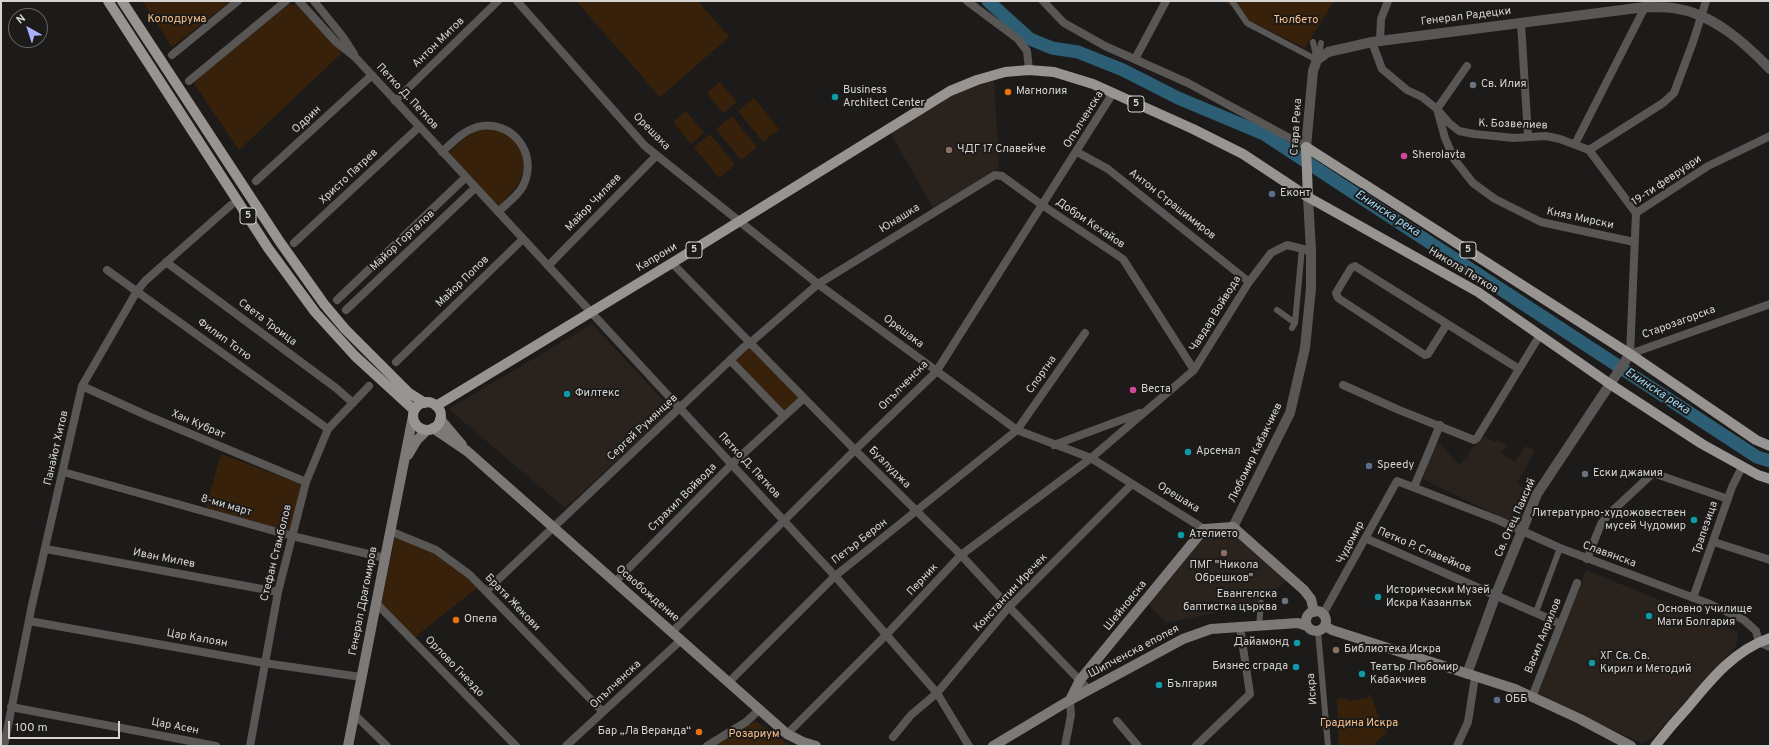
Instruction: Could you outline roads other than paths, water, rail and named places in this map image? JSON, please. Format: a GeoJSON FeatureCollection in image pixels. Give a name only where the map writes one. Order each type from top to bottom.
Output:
{"type":"FeatureCollection","features":[{"type":"Feature","properties":{"kind":"main road","name":"5"},"geometry":{"type":"LineString","coordinates":[[108,1],[268,248],[315,312],[355,356],[414,413],[417,426],[430,429]]}},
{"type":"Feature","properties":{"kind":"main road","name":"5"},"geometry":{"type":"LineString","coordinates":[[122,1],[280,242],[324,304],[345,329],[409,393],[425,403],[431,403],[436,406]]}},
{"type":"Feature","properties":{"kind":"main road","name":"Никола Петков"},"geometry":{"type":"LineString","coordinates":[[950,91],[977,80],[1005,72],[1029,70],[1054,72],[1093,84],[1243,154],[1308,197],[1478,292],[1540,335],[1612,381],[1702,444],[1742,467],[1770,479]]}},
{"type":"Feature","properties":{"kind":"main road","name":"Капрони"},"geometry":{"type":"LineString","coordinates":[[436,406],[739,222],[950,91]]}},
{"type":"Feature","properties":{"kind":"main road","name":"Никола Петков"},"geometry":{"type":"LineString","coordinates":[[1306,151],[1628,356],[1756,440],[1770,446]]}},
{"type":"Feature","properties":{"kind":"main road","name":"Стара Река"},"geometry":{"type":"LineString","coordinates":[[1306,151],[1306,183],[1308,197]]}},
{"type":"Feature","properties":{"kind":"main road"},"geometry":{"type":"LineString","coordinates":[[414,413],[419,405],[425,403]]}},
{"type":"Feature","properties":{"kind":"main road"},"geometry":{"type":"LineString","coordinates":[[430,429],[440,419],[440,413],[436,406]]}},
{"type":"Feature","properties":{"kind":"main road","name":"Генерал Драгомиров"},"geometry":{"type":"LineString","coordinates":[[348,746],[405,460],[409,432],[414,413]]}},
{"type":"Feature","properties":{"kind":"main road","name":"Освобождение"},"geometry":{"type":"LineString","coordinates":[[440,419],[467,451],[759,710],[787,734],[798,741],[816,746]]}},
{"type":"Feature","properties":{"kind":"main road","name":"Генерал Драгомиров"},"geometry":{"type":"LineString","coordinates":[[405,460],[413,446],[430,429]]}},
{"type":"Feature","properties":{"kind":"main road","name":"Освобождение"},"geometry":{"type":"LineString","coordinates":[[430,429],[467,451]]}},
{"type":"Feature","properties":{"kind":"main road"},"geometry":{"type":"LineString","coordinates":[[1233,526],[1312,599],[1319,613],[1326,620],[1322,629]]}},
{"type":"Feature","properties":{"kind":"main road","name":"Орешака"},"geometry":{"type":"LineString","coordinates":[[1204,529],[1233,526]]}},
{"type":"Feature","properties":{"kind":"main road","name":"Шейновска"},"geometry":{"type":"LineString","coordinates":[[1070,700],[1080,680],[1204,529]]}},
{"type":"Feature","properties":{"kind":"main road"},"geometry":{"type":"LineString","coordinates":[[1319,613],[1308,616],[1307,626],[1312,630],[1332,630],[1514,689],[1580,719],[1631,746]]}},
{"type":"Feature","properties":{"kind":"main road","name":"Шипченска епопея"},"geometry":{"type":"LineString","coordinates":[[994,746],[1070,700],[1183,639],[1211,629],[1298,623],[1307,626]]}},
{"type":"Feature","properties":{"kind":"main road"},"geometry":{"type":"LineString","coordinates":[[1655,746],[1722,668],[1741,652],[1759,642],[1770,639]]}},
{"type":"Feature","properties":{"kind":"main road","name":"Шипченска епопея"},"geometry":{"type":"LineString","coordinates":[[1000,746],[1008,737]]}},
{"type":"Feature","properties":{"kind":"street"},"geometry":{"type":"LineString","coordinates":[[172,55],[238,1]]}},
{"type":"Feature","properties":{"kind":"street"},"geometry":{"type":"LineString","coordinates":[[190,81],[286,1]]}},
{"type":"Feature","properties":{"kind":"street","name":"Петко Д. Петков"},"geometry":{"type":"LineString","coordinates":[[299,1],[336,42],[356,58],[372,75],[590,313],[835,576],[937,693],[969,746]]}},
{"type":"Feature","properties":{"kind":"street","name":"Петко Д. Петков"},"geometry":{"type":"LineString","coordinates":[[314,1],[343,37],[356,58]]}},
{"type":"Feature","properties":{"kind":"street","name":"Антон Митов"},"geometry":{"type":"LineString","coordinates":[[395,101],[498,1]]}},
{"type":"Feature","properties":{"kind":"street","name":"Орешака"},"geometry":{"type":"LineString","coordinates":[[517,1],[645,146],[818,284],[1017,430],[1091,458],[1204,529]]}},
{"type":"Feature","properties":{"kind":"street"},"geometry":{"type":"LineString","coordinates":[[967,1],[1018,39],[1027,51],[1029,70]]}},
{"type":"Feature","properties":{"kind":"street"},"geometry":{"type":"LineString","coordinates":[[1042,1],[1064,23],[1105,46],[1188,83],[1306,151]]}},
{"type":"Feature","properties":{"kind":"street"},"geometry":{"type":"LineString","coordinates":[[1135,59],[1166,1]]}},
{"type":"Feature","properties":{"kind":"street"},"geometry":{"type":"LineString","coordinates":[[1232,1],[1247,23],[1318,60]]}},
{"type":"Feature","properties":{"kind":"street"},"geometry":{"type":"LineString","coordinates":[[1388,1],[1381,19],[1376,41],[1382,69],[1407,90],[1422,97],[1437,109],[1467,66]]}},
{"type":"Feature","properties":{"kind":"street"},"geometry":{"type":"LineString","coordinates":[[1636,213],[1589,150],[1663,103],[1674,93],[1706,1]]}},
{"type":"Feature","properties":{"kind":"street"},"geometry":{"type":"LineString","coordinates":[[1575,144],[1645,7]]}},
{"type":"Feature","properties":{"kind":"street","name":"Генерал Радецки"},"geometry":{"type":"LineString","coordinates":[[1318,60],[1328,52],[1376,41],[1645,7],[1674,8],[1700,15],[1725,29],[1751,49],[1770,69]]}},
{"type":"Feature","properties":{"kind":"street"},"geometry":{"type":"LineString","coordinates":[[1521,22],[1528,136]]}},
{"type":"Feature","properties":{"kind":"street"},"geometry":{"type":"LineString","coordinates":[[1313,42],[1318,60]]}},
{"type":"Feature","properties":{"kind":"street"},"geometry":{"type":"LineString","coordinates":[[1318,60],[1321,43]]}},
{"type":"Feature","properties":{"kind":"street","name":"Стара Река"},"geometry":{"type":"LineString","coordinates":[[1306,151],[1313,71],[1318,60]]}},
{"type":"Feature","properties":{"kind":"street","name":"Одрин"},"geometry":{"type":"LineString","coordinates":[[256,182],[372,75]]}},
{"type":"Feature","properties":{"kind":"street","name":"Опълченска"},"geometry":{"type":"LineString","coordinates":[[672,632],[855,450],[936,372],[1113,94]]}},
{"type":"Feature","properties":{"kind":"street","name":"К. Бозвелиев"},"geometry":{"type":"LineString","coordinates":[[1437,109],[1449,123],[1459,131],[1480,135],[1514,138],[1546,136],[1560,139],[1589,150]]}},
{"type":"Feature","properties":{"kind":"street","name":"Княз Мирски"},"geometry":{"type":"LineString","coordinates":[[1437,109],[1445,138],[1454,158],[1473,183],[1495,200],[1541,222],[1634,242]]}},
{"type":"Feature","properties":{"kind":"street","name":"Христо Патрев"},"geometry":{"type":"LineString","coordinates":[[294,243],[419,126]]}},
{"type":"Feature","properties":{"kind":"street"},"geometry":{"type":"LineString","coordinates":[[442,152],[464,132],[481,126],[504,128],[516,137],[524,148],[527,156],[528,168],[526,177],[521,190],[498,212]]}},
{"type":"Feature","properties":{"kind":"street","name":"19-ти февруари"},"geometry":{"type":"LineString","coordinates":[[1628,356],[1636,213],[1708,166],[1770,136]]}},
{"type":"Feature","properties":{"kind":"street","name":"Антон Страшимиров"},"geometry":{"type":"LineString","coordinates":[[1077,152],[1108,169],[1210,249],[1249,282]]}},
{"type":"Feature","properties":{"kind":"street","name":"Майор Чиляев"},"geometry":{"type":"LineString","coordinates":[[548,266],[656,156]]}},
{"type":"Feature","properties":{"kind":"street","name":"Добри Кехайов"},"geometry":{"type":"LineString","coordinates":[[995,175],[1002,176],[1042,205],[1123,259],[1194,370]]}},
{"type":"Feature","properties":{"kind":"street","name":"Юнашка"},"geometry":{"type":"LineString","coordinates":[[818,284],[995,175]]}},
{"type":"Feature","properties":{"kind":"street","name":"Майор Горталов"},"geometry":{"type":"LineString","coordinates":[[336,300],[466,177]]}},
{"type":"Feature","properties":{"kind":"street","name":"Майор Горталов"},"geometry":{"type":"LineString","coordinates":[[346,310],[475,188]]}},
{"type":"Feature","properties":{"kind":"street","name":"Любомир Кабакчиев"},"geometry":{"type":"LineString","coordinates":[[1233,526],[1290,413],[1305,348],[1311,288],[1307,250],[1308,197]]}},
{"type":"Feature","properties":{"kind":"street","name":"Панайот Хитов"},"geometry":{"type":"LineString","coordinates":[[4,746],[29,621],[82,386],[137,291],[145,281],[230,205]]}},
{"type":"Feature","properties":{"kind":"street","name":"Майор Попов"},"geometry":{"type":"LineString","coordinates":[[396,362],[523,240]]}},
{"type":"Feature","properties":{"kind":"street","name":"Чавдар Войвода"},"geometry":{"type":"LineString","coordinates":[[1091,458],[1194,370],[1249,282],[1271,253],[1278,248],[1287,245],[1307,250]]}},
{"type":"Feature","properties":{"kind":"street"},"geometry":{"type":"LineString","coordinates":[[1277,310],[1293,326],[1307,250]]}},
{"type":"Feature","properties":{"kind":"street","name":"Света Троица"},"geometry":{"type":"LineString","coordinates":[[166,262],[336,388],[353,403]]}},
{"type":"Feature","properties":{"kind":"street","name":"Бузлуджа"},"geometry":{"type":"LineString","coordinates":[[672,263],[855,450],[961,555],[1089,690]]}},
{"type":"Feature","properties":{"kind":"street"},"geometry":{"type":"LineString","coordinates":[[1447,324],[1426,355],[1338,298],[1336,293],[1351,268],[1355,266],[1519,369]]}},
{"type":"Feature","properties":{"kind":"street","name":"Филип Тотю"},"geometry":{"type":"LineString","coordinates":[[107,270],[328,428]]}},
{"type":"Feature","properties":{"kind":"street","name":"Сергей Румянцев"},"geometry":{"type":"LineString","coordinates":[[486,591],[744,347],[818,284]]}},
{"type":"Feature","properties":{"kind":"street","name":"Старозагорска"},"geometry":{"type":"LineString","coordinates":[[1628,356],[1770,304]]}},
{"type":"Feature","properties":{"kind":"street","name":"Спортна"},"geometry":{"type":"LineString","coordinates":[[1017,430],[1085,333]]}},
{"type":"Feature","properties":{"kind":"street"},"geometry":{"type":"LineString","coordinates":[[1343,385],[1399,410],[1440,425],[1474,440],[1477,438],[1540,335]]}},
{"type":"Feature","properties":{"kind":"street"},"geometry":{"type":"LineString","coordinates":[[1612,381],[1628,356]]}},
{"type":"Feature","properties":{"kind":"street"},"geometry":{"type":"LineString","coordinates":[[730,360],[784,416]]}},
{"type":"Feature","properties":{"kind":"street","name":"Св. Отец Паисий"},"geometry":{"type":"LineString","coordinates":[[1457,746],[1468,722],[1471,675],[1496,594],[1522,530],[1542,484],[1612,381]]}},
{"type":"Feature","properties":{"kind":"street","name":"Хан Кубрат"},"geometry":{"type":"LineString","coordinates":[[82,386],[148,416],[306,482]]}},
{"type":"Feature","properties":{"kind":"street","name":"Стефан Стамболов"},"geometry":{"type":"LineString","coordinates":[[250,746],[278,592],[306,482],[328,428],[370,386]]}},
{"type":"Feature","properties":{"kind":"street","name":"Страхил Войвода"},"geometry":{"type":"LineString","coordinates":[[615,582],[732,464],[804,398]]}},
{"type":"Feature","properties":{"kind":"street","name":"Чавдар Войвода"},"geometry":{"type":"LineString","coordinates":[[1054,445],[1145,412]]}},
{"type":"Feature","properties":{"kind":"street"},"geometry":{"type":"LineString","coordinates":[[1414,487],[1440,425]]}},
{"type":"Feature","properties":{"kind":"street","name":"Петър Берон"},"geometry":{"type":"LineString","coordinates":[[728,682],[835,576],[1017,430]]}},
{"type":"Feature","properties":{"kind":"street","name":"Перник"},"geometry":{"type":"LineString","coordinates":[[787,734],[887,634],[961,555],[1091,458]]}},
{"type":"Feature","properties":{"kind":"street","name":"Трапезица"},"geometry":{"type":"LineString","coordinates":[[1693,598],[1728,499],[1742,467]]}},
{"type":"Feature","properties":{"kind":"street","name":"8-ми март"},"geometry":{"type":"LineString","coordinates":[[63,472],[292,536],[385,558]]}},
{"type":"Feature","properties":{"kind":"street"},"geometry":{"type":"LineString","coordinates":[[1587,559],[1602,524],[1608,515],[1653,473],[1728,499]]}},
{"type":"Feature","properties":{"kind":"street","name":"Славянска"},"geometry":{"type":"LineString","coordinates":[[1397,481],[1522,530],[1587,559],[1710,604],[1744,620],[1756,631],[1759,642]]}},
{"type":"Feature","properties":{"kind":"street","name":"Чудомир"},"geometry":{"type":"LineString","coordinates":[[1319,613],[1365,538],[1397,481]]}},
{"type":"Feature","properties":{"kind":"street","name":"Константин Иречек"},"geometry":{"type":"LineString","coordinates":[[893,737],[911,715],[937,693],[1009,607],[1132,484]]}},
{"type":"Feature","properties":{"kind":"street","name":"Братя Жекови"},"geometry":{"type":"LineString","coordinates":[[390,531],[436,550],[470,575],[603,712]]}},
{"type":"Feature","properties":{"kind":"street","name":"Петко Р. Славейков"},"geometry":{"type":"LineString","coordinates":[[1365,538],[1496,594],[1561,624]]}},
{"type":"Feature","properties":{"kind":"street"},"geometry":{"type":"LineString","coordinates":[[1714,542],[1770,560]]}},
{"type":"Feature","properties":{"kind":"street"},"geometry":{"type":"LineString","coordinates":[[1536,612],[1560,548]]}},
{"type":"Feature","properties":{"kind":"street","name":"Иван Милев"},"geometry":{"type":"LineString","coordinates":[[46,549],[278,592]]}},
{"type":"Feature","properties":{"kind":"street","name":"Васил Априлов"},"geometry":{"type":"LineString","coordinates":[[1532,698],[1577,583]]}},
{"type":"Feature","properties":{"kind":"street"},"geometry":{"type":"LineString","coordinates":[[1259,626],[1261,603]]}},
{"type":"Feature","properties":{"kind":"street","name":"Орлово Гнездо"},"geometry":{"type":"LineString","coordinates":[[377,604],[516,746]]}},
{"type":"Feature","properties":{"kind":"street","name":"Цар Калоян"},"geometry":{"type":"LineString","coordinates":[[29,621],[264,663],[361,677]]}},
{"type":"Feature","properties":{"kind":"street"},"geometry":{"type":"LineString","coordinates":[[1196,746],[1250,694],[1240,627]]}},
{"type":"Feature","properties":{"kind":"street","name":"Искра"},"geometry":{"type":"LineString","coordinates":[[1322,629],[1328,746]]}},
{"type":"Feature","properties":{"kind":"street","name":"Опълченска"},"geometry":{"type":"LineString","coordinates":[[566,746],[681,640]]}},
{"type":"Feature","properties":{"kind":"street"},"geometry":{"type":"LineString","coordinates":[[1759,642],[1770,647]]}},
{"type":"Feature","properties":{"kind":"street"},"geometry":{"type":"LineString","coordinates":[[1065,746],[1071,715],[1070,700]]}},
{"type":"Feature","properties":{"kind":"street","name":"Цар Асен"},"geometry":{"type":"LineString","coordinates":[[11,707],[216,746]]}},
{"type":"Feature","properties":{"kind":"street"},"geometry":{"type":"LineString","coordinates":[[707,746],[746,722],[759,710]]}},
{"type":"Feature","properties":{"kind":"street"},"geometry":{"type":"LineString","coordinates":[[354,714],[386,746]]}},
{"type":"Feature","properties":{"kind":"street"},"geometry":{"type":"LineString","coordinates":[[1117,721],[1138,746]]}},
{"type":"Feature","properties":{"kind":"waterway","name":"Енинска река"},"geometry":{"type":"LineString","coordinates":[[988,1],[1030,39],[1052,48],[1078,52],[1123,70],[1178,98],[1264,134],[1757,457],[1770,461]]}},
{"type":"Feature","properties":{"kind":"place","name":"Св. Илия"},"geometry":{"type":"Point","coordinates":[1473,85]}},
{"type":"Feature","properties":{"kind":"place","name":"Магнолия"},"geometry":{"type":"Point","coordinates":[1008,92]}},
{"type":"Feature","properties":{"kind":"place","name":"Business Architect Center"},"geometry":{"type":"Point","coordinates":[835,97]}},
{"type":"Feature","properties":{"kind":"place","name":"ЧДГ 17 Славейче"},"geometry":{"type":"Point","coordinates":[949,150]}},
{"type":"Feature","properties":{"kind":"place","name":"Sherolavta"},"geometry":{"type":"Point","coordinates":[1404,156]}},
{"type":"Feature","properties":{"kind":"place","name":"Еконт"},"geometry":{"type":"Point","coordinates":[1272,194]}},
{"type":"Feature","properties":{"kind":"place","name":"Веста"},"geometry":{"type":"Point","coordinates":[1133,390]}},
{"type":"Feature","properties":{"kind":"place","name":"Филтекс"},"geometry":{"type":"Point","coordinates":[567,394]}},
{"type":"Feature","properties":{"kind":"place","name":"Арсенал"},"geometry":{"type":"Point","coordinates":[1188,452]}},
{"type":"Feature","properties":{"kind":"place","name":"Speedy"},"geometry":{"type":"Point","coordinates":[1369,466]}},
{"type":"Feature","properties":{"kind":"place","name":"Ески джамия"},"geometry":{"type":"Point","coordinates":[1585,474]}},
{"type":"Feature","properties":{"kind":"place","name":"Литературно-художовествен мусей Чудомир"},"geometry":{"type":"Point","coordinates":[1694,520]}},
{"type":"Feature","properties":{"kind":"place","name":"Ателието"},"geometry":{"type":"Point","coordinates":[1181,535]}},
{"type":"Feature","properties":{"kind":"place","name":"ПМГ \"Никола Обрешков\""},"geometry":{"type":"Point","coordinates":[1224,553]}},
{"type":"Feature","properties":{"kind":"place","name":"Исторически Музей Искра Казанлък"},"geometry":{"type":"Point","coordinates":[1378,597]}},
{"type":"Feature","properties":{"kind":"place","name":"Евангелска баптистка църква"},"geometry":{"type":"Point","coordinates":[1285,601]}},
{"type":"Feature","properties":{"kind":"place","name":"Основно училище Мати Болгария"},"geometry":{"type":"Point","coordinates":[1649,616]}},
{"type":"Feature","properties":{"kind":"place","name":"Опела"},"geometry":{"type":"Point","coordinates":[456,620]}},
{"type":"Feature","properties":{"kind":"place","name":"Дайамонд"},"geometry":{"type":"Point","coordinates":[1297,643]}},
{"type":"Feature","properties":{"kind":"place","name":"Библиотека Искра"},"geometry":{"type":"Point","coordinates":[1336,650]}},
{"type":"Feature","properties":{"kind":"place","name":"ХГ Св. Св. Кирил и Методий"},"geometry":{"type":"Point","coordinates":[1592,663]}},
{"type":"Feature","properties":{"kind":"place","name":"Бизнес сграда"},"geometry":{"type":"Point","coordinates":[1296,667]}},
{"type":"Feature","properties":{"kind":"place","name":"Театър Любомир Кабакчиев"},"geometry":{"type":"Point","coordinates":[1362,674]}},
{"type":"Feature","properties":{"kind":"place","name":"България"},"geometry":{"type":"Point","coordinates":[1159,685]}},
{"type":"Feature","properties":{"kind":"place","name":"ОББ"},"geometry":{"type":"Point","coordinates":[1497,700]}},
{"type":"Feature","properties":{"kind":"place","name":"Бар „Ла Веранда“"},"geometry":{"type":"Point","coordinates":[699,732]}},
{"type":"Feature","properties":{"kind":"park label","name":"Колодрума"},"geometry":{"type":"Point","coordinates":[177,20]}},
{"type":"Feature","properties":{"kind":"park label","name":"Тюлбето"},"geometry":{"type":"Point","coordinates":[1296,21]}},
{"type":"Feature","properties":{"kind":"park label","name":"Градина Искра"},"geometry":{"type":"Point","coordinates":[1359,724]}},
{"type":"Feature","properties":{"kind":"park label","name":"Розариум"},"geometry":{"type":"Point","coordinates":[754,735]}}]}
